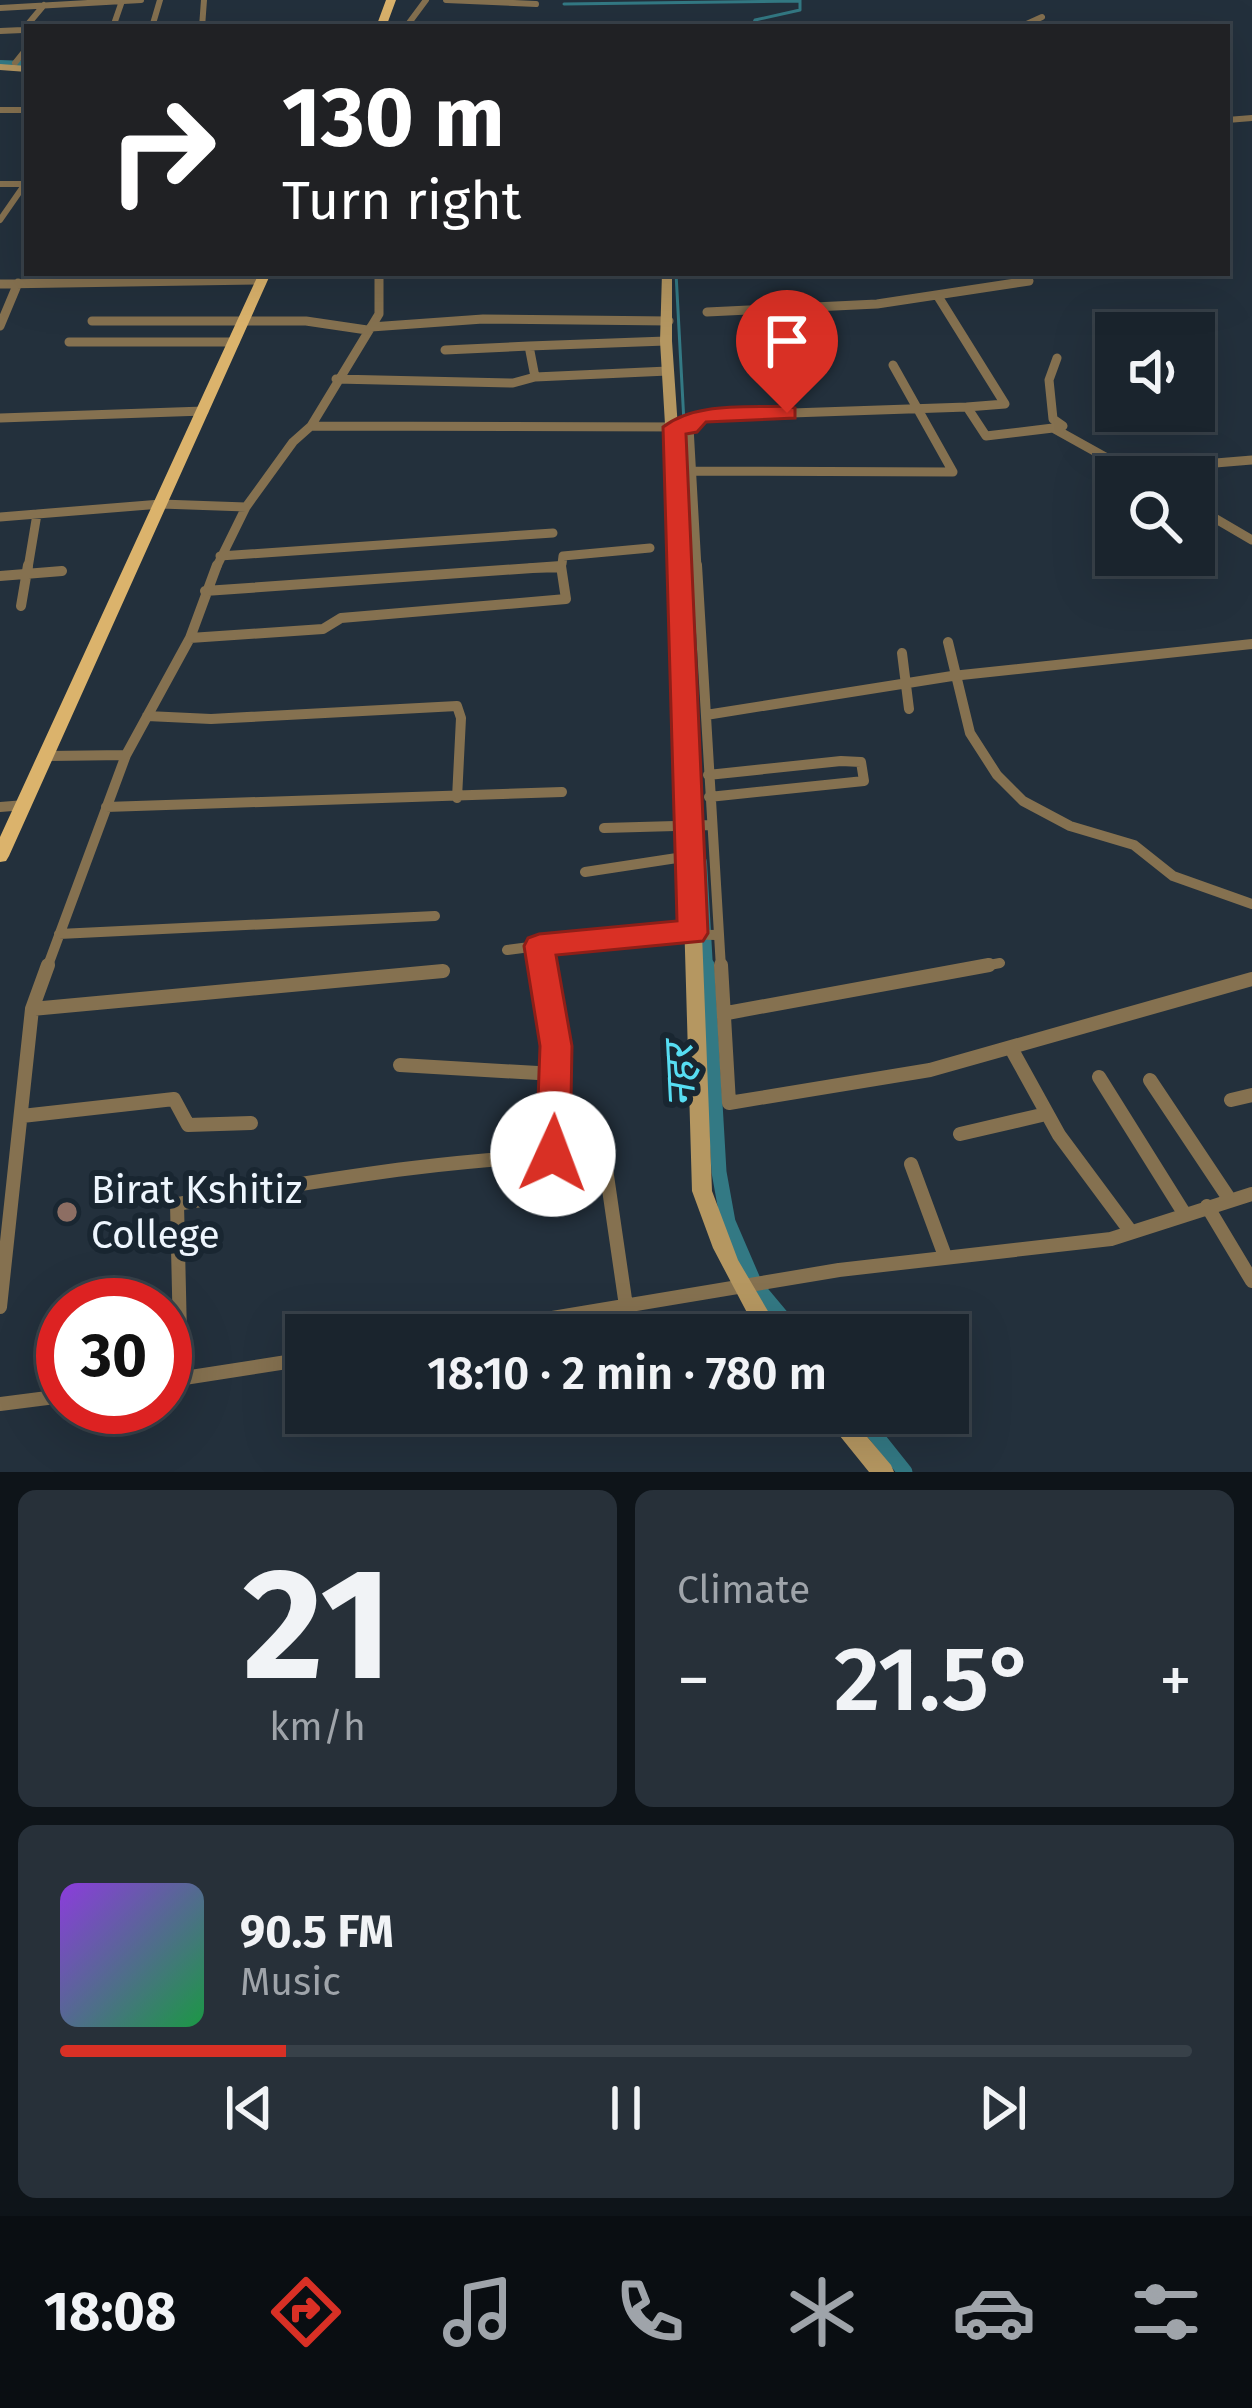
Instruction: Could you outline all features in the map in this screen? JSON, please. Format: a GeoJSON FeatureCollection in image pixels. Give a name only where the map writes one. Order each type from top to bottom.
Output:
{"type":"FeatureCollection","features":[{"type":"Feature","properties":{"kind":"main road"},"geometry":{"type":"LineString","coordinates":[[0,856],[263,277]]}},
{"type":"Feature","properties":{"kind":"street"},"geometry":{"type":"LineString","coordinates":[[0,8],[141,0]]}},
{"type":"Feature","properties":{"kind":"street"},"geometry":{"type":"LineString","coordinates":[[446,0],[536,4]]}},
{"type":"Feature","properties":{"kind":"street"},"geometry":{"type":"LineString","coordinates":[[1027,24],[1042,17]]}},
{"type":"Feature","properties":{"kind":"street"},"geometry":{"type":"LineString","coordinates":[[15,63],[24,52]]}},
{"type":"Feature","properties":{"kind":"street"},"geometry":{"type":"LineString","coordinates":[[0,220],[24,187]]}},
{"type":"Feature","properties":{"kind":"street"},"geometry":{"type":"LineString","coordinates":[[0,1307],[32,1009],[58,934],[126,755],[190,638],[220,556],[246,508],[273,476],[295,437],[311,426],[380,314],[379,276]]}},
{"type":"Feature","properties":{"kind":"street"},"geometry":{"type":"LineString","coordinates":[[668,276],[668,371],[692,471],[729,1103],[871,1082],[1012,1050],[1114,1024],[1252,979]]}},
{"type":"Feature","properties":{"kind":"street"},"geometry":{"type":"LineString","coordinates":[[0,284],[46,278],[263,277]]}},
{"type":"Feature","properties":{"kind":"street"},"geometry":{"type":"LineString","coordinates":[[707,312],[939,298],[1029,281]]}},
{"type":"Feature","properties":{"kind":"street"},"geometry":{"type":"LineString","coordinates":[[0,326],[18,284]]}},
{"type":"Feature","properties":{"kind":"street"},"geometry":{"type":"LineString","coordinates":[[311,426],[680,427],[706,416],[1004,404],[939,298]]}},
{"type":"Feature","properties":{"kind":"street"},"geometry":{"type":"LineString","coordinates":[[92,321],[305,321],[369,329],[483,319],[669,321]]}},
{"type":"Feature","properties":{"kind":"street"},"geometry":{"type":"LineString","coordinates":[[445,350],[666,340]]}},
{"type":"Feature","properties":{"kind":"street"},"geometry":{"type":"LineString","coordinates":[[69,342],[235,342]]}},
{"type":"Feature","properties":{"kind":"street"},"geometry":{"type":"LineString","coordinates":[[529,346],[535,376]]}},
{"type":"Feature","properties":{"kind":"street"},"geometry":{"type":"LineString","coordinates":[[1057,358],[1049,380],[1053,419],[1071,432]]}},
{"type":"Feature","properties":{"kind":"street"},"geometry":{"type":"LineString","coordinates":[[692,471],[953,472],[893,365]]}},
{"type":"Feature","properties":{"kind":"street"},"geometry":{"type":"LineString","coordinates":[[336,379],[513,383],[535,376],[668,371]]}},
{"type":"Feature","properties":{"kind":"street"},"geometry":{"type":"LineString","coordinates":[[967,407],[986,436],[1053,428],[1103,456]]}},
{"type":"Feature","properties":{"kind":"street"},"geometry":{"type":"LineString","coordinates":[[0,418],[204,412]]}},
{"type":"Feature","properties":{"kind":"street"},"geometry":{"type":"LineString","coordinates":[[680,427],[702,1191],[715,1236],[740,1290],[757,1314]]}},
{"type":"Feature","properties":{"kind":"street"},"geometry":{"type":"LineString","coordinates":[[1215,463],[1252,460]]}},
{"type":"Feature","properties":{"kind":"street"},"geometry":{"type":"LineString","coordinates":[[0,517],[161,505],[246,508]]}},
{"type":"Feature","properties":{"kind":"street"},"geometry":{"type":"LineString","coordinates":[[21,606],[37,514]]}},
{"type":"Feature","properties":{"kind":"street"},"geometry":{"type":"LineString","coordinates":[[1215,518],[1252,540]]}},
{"type":"Feature","properties":{"kind":"street"},"geometry":{"type":"LineString","coordinates":[[220,556],[553,533]]}},
{"type":"Feature","properties":{"kind":"street"},"geometry":{"type":"LineString","coordinates":[[562,564],[563,556],[650,548]]}},
{"type":"Feature","properties":{"kind":"street"},"geometry":{"type":"LineString","coordinates":[[190,638],[323,628],[341,618],[566,599],[561,566],[205,591]]}},
{"type":"Feature","properties":{"kind":"street"},"geometry":{"type":"LineString","coordinates":[[0,577],[62,571]]}},
{"type":"Feature","properties":{"kind":"street"},"geometry":{"type":"LineString","coordinates":[[948,642],[952,676],[970,733],[997,775],[1023,801],[1070,826],[1134,845],[1173,876],[1252,904]]}},
{"type":"Feature","properties":{"kind":"street"},"geometry":{"type":"LineString","coordinates":[[706,715],[952,676],[1252,644]]}},
{"type":"Feature","properties":{"kind":"street"},"geometry":{"type":"LineString","coordinates":[[902,653],[909,709]]}},
{"type":"Feature","properties":{"kind":"street"},"geometry":{"type":"LineString","coordinates":[[147,716],[211,719],[457,706],[461,718],[457,798]]}},
{"type":"Feature","properties":{"kind":"street"},"geometry":{"type":"LineString","coordinates":[[48,756],[126,755]]}},
{"type":"Feature","properties":{"kind":"street"},"geometry":{"type":"LineString","coordinates":[[708,776],[861,762],[864,781],[710,797]]}},
{"type":"Feature","properties":{"kind":"street"},"geometry":{"type":"LineString","coordinates":[[106,807],[562,792]]}},
{"type":"Feature","properties":{"kind":"street"},"geometry":{"type":"LineString","coordinates":[[0,807],[25,805]]}},
{"type":"Feature","properties":{"kind":"street"},"geometry":{"type":"LineString","coordinates":[[604,828],[711,825]]}},
{"type":"Feature","properties":{"kind":"street"},"geometry":{"type":"LineString","coordinates":[[585,872],[690,856]]}},
{"type":"Feature","properties":{"kind":"street"},"geometry":{"type":"LineString","coordinates":[[58,934],[435,916]]}},
{"type":"Feature","properties":{"kind":"street"},"geometry":{"type":"LineString","coordinates":[[507,950],[637,933],[716,935]]}},
{"type":"Feature","properties":{"kind":"street"},"geometry":{"type":"LineString","coordinates":[[539,946],[551,995],[553,1154]]}},
{"type":"Feature","properties":{"kind":"street"},"geometry":{"type":"LineString","coordinates":[[727,1013],[1000,963]]}},
{"type":"Feature","properties":{"kind":"street"},"geometry":{"type":"LineString","coordinates":[[32,1009],[443,971]]}},
{"type":"Feature","properties":{"kind":"street"},"geometry":{"type":"LineString","coordinates":[[1012,1050],[1046,1114],[1132,1232]]}},
{"type":"Feature","properties":{"kind":"street"},"geometry":{"type":"LineString","coordinates":[[400,1065],[555,1074]]}},
{"type":"Feature","properties":{"kind":"street"},"geometry":{"type":"LineString","coordinates":[[1099,1077],[1184,1213]]}},
{"type":"Feature","properties":{"kind":"street"},"geometry":{"type":"LineString","coordinates":[[1150,1080],[1230,1200]]}},
{"type":"Feature","properties":{"kind":"street"},"geometry":{"type":"LineString","coordinates":[[1232,1100],[1252,1095]]}},
{"type":"Feature","properties":{"kind":"street"},"geometry":{"type":"LineString","coordinates":[[22,1116],[174,1099],[188,1125],[250,1123]]}},
{"type":"Feature","properties":{"kind":"street"},"geometry":{"type":"LineString","coordinates":[[960,1134],[1046,1114]]}},
{"type":"Feature","properties":{"kind":"street"},"geometry":{"type":"LineString","coordinates":[[175,1278],[177,1204],[553,1154],[604,1155],[626,1306]]}},
{"type":"Feature","properties":{"kind":"street"},"geometry":{"type":"LineString","coordinates":[[911,1164],[945,1256]]}},
{"type":"Feature","properties":{"kind":"street"},"geometry":{"type":"LineString","coordinates":[[577,1314],[740,1290],[773,1280],[1111,1239],[1252,1194]]}},
{"type":"Feature","properties":{"kind":"street"},"geometry":{"type":"LineString","coordinates":[[1207,1206],[1252,1281]]}},
{"type":"Feature","properties":{"kind":"street"},"geometry":{"type":"LineString","coordinates":[[192,1377],[285,1362]]}},
{"type":"Feature","properties":{"kind":"street"},"geometry":{"type":"LineString","coordinates":[[0,1404],[36,1399]]}},
{"type":"Feature","properties":{"kind":"street"},"geometry":{"type":"LineString","coordinates":[[852,1434],[884,1472]]}},
{"type":"Feature","properties":{"kind":"waterway"},"geometry":{"type":"LineString","coordinates":[[564,4],[800,1]]}},
{"type":"Feature","properties":{"kind":"waterway"},"geometry":{"type":"LineString","coordinates":[[753,24],[800,10],[800,1]]}},
{"type":"Feature","properties":{"kind":"waterway","name":"नहर"},"geometry":{"type":"LineString","coordinates":[[0,64],[24,65]]}},
{"type":"Feature","properties":{"kind":"waterway"},"geometry":{"type":"LineString","coordinates":[[676,276],[687,479]]}},
{"type":"Feature","properties":{"kind":"waterway"},"geometry":{"type":"LineString","coordinates":[[694,609],[699,821]]}},
{"type":"Feature","properties":{"kind":"waterway"},"geometry":{"type":"LineString","coordinates":[[700,831],[700,853]]}},
{"type":"Feature","properties":{"kind":"waterway","name":"नहर"},"geometry":{"type":"LineString","coordinates":[[701,862],[707,968]]}},
{"type":"Feature","properties":{"kind":"waterway","name":"नहर"},"geometry":{"type":"LineString","coordinates":[[707,965],[719,1172],[728,1222],[753,1280]]}},
{"type":"Feature","properties":{"kind":"waterway","name":"नहर"},"geometry":{"type":"LineString","coordinates":[[761,1292],[779,1314]]}},
{"type":"Feature","properties":{"kind":"waterway","name":"नहर"},"geometry":{"type":"LineString","coordinates":[[875,1434],[905,1472]]}},
{"type":"Feature","properties":{"kind":"place","name":"Birat Kshitiz College"},"geometry":{"type":"Point","coordinates":[67,1212]}},
{"type":"Feature","properties":{"kind":"route"},"geometry":{"type":"LineString","coordinates":[[553,1154],[556,1046],[551,995],[539,946],[637,933],[692,933],[674,427],[689,427],[689,420],[706,416],[787,413]]}}]}
